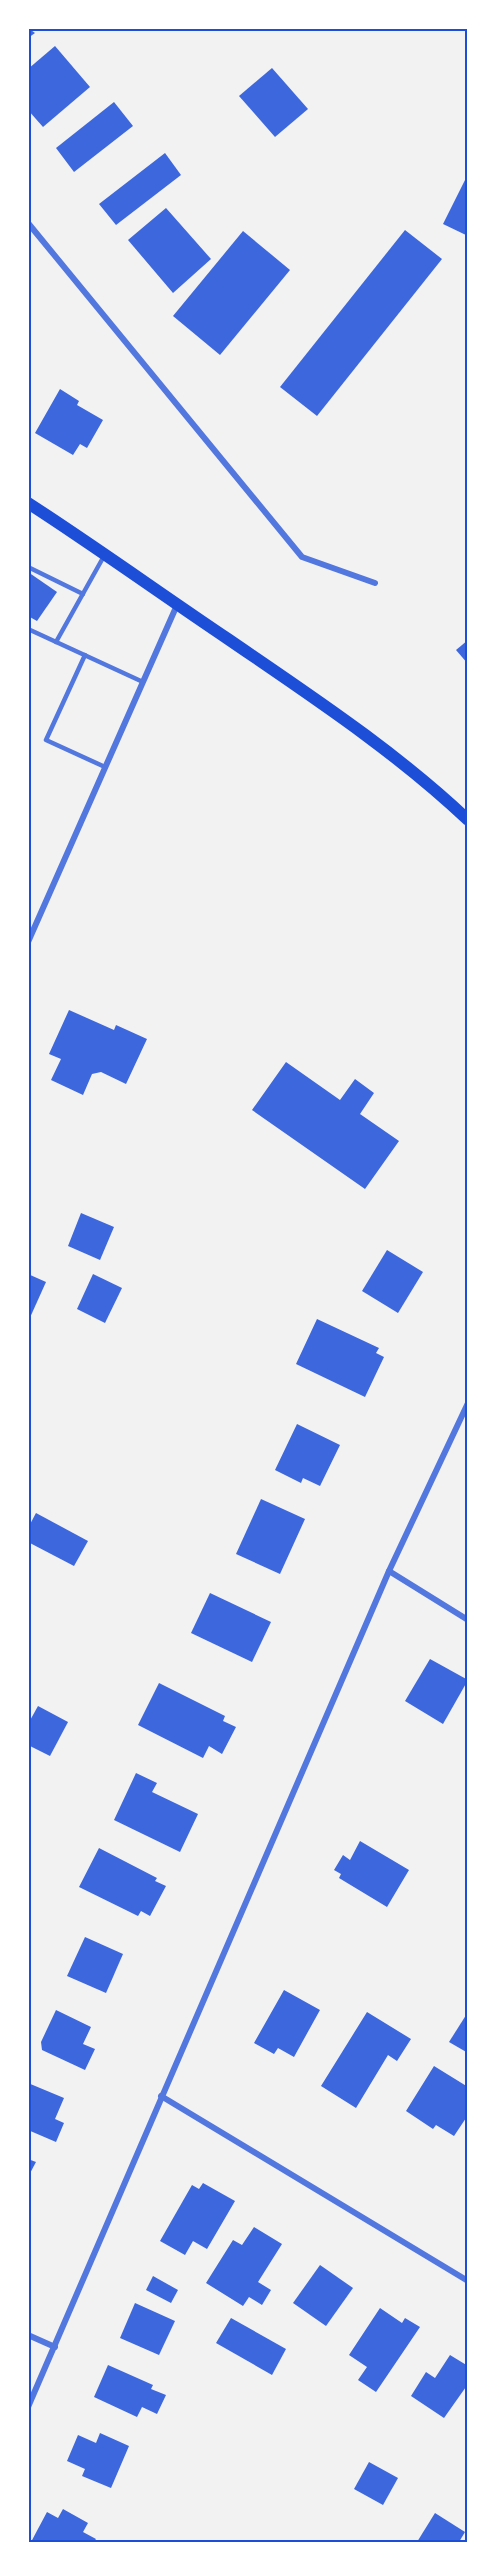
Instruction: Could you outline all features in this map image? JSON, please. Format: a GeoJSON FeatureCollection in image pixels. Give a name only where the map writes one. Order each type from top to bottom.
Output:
{"type":"FeatureCollection","features":[{"type":"Feature","properties":{"kind":"main road"},"geometry":{"type":"LineString","coordinates":[[28,504],[105,553],[350,723],[405,765],[468,820]]}},
{"type":"Feature","properties":{"kind":"street"},"geometry":{"type":"LineString","coordinates":[[28,223],[302,557],[375,583]]}},
{"type":"Feature","properties":{"kind":"street"},"geometry":{"type":"LineString","coordinates":[[28,942],[177,605]]}},
{"type":"Feature","properties":{"kind":"street"},"geometry":{"type":"LineString","coordinates":[[28,2407],[389,1571],[468,1403]]}},
{"type":"Feature","properties":{"kind":"street"},"geometry":{"type":"LineString","coordinates":[[389,1571],[468,1620]]}},
{"type":"Feature","properties":{"kind":"street"},"geometry":{"type":"LineString","coordinates":[[161,2096],[468,2282]]}},
{"type":"Feature","properties":{"kind":"street"},"geometry":{"type":"LineString","coordinates":[[28,2335],[55,2347]]}},
{"type":"Feature","properties":{"kind":"lane"},"geometry":{"type":"LineString","coordinates":[[56,642],[105,553]]}},
{"type":"Feature","properties":{"kind":"lane"},"geometry":{"type":"LineString","coordinates":[[28,567],[82,594]]}},
{"type":"Feature","properties":{"kind":"lane"},"geometry":{"type":"LineString","coordinates":[[28,629],[143,682]]}},
{"type":"Feature","properties":{"kind":"lane"},"geometry":{"type":"LineString","coordinates":[[85,655],[46,740],[105,767]]}},
{"type":"Feature","properties":{"kind":"building"},"geometry":{"type":"Polygon","coordinates":[[[28,28],[35,33],[28,38],[28,28]]]}},
{"type":"Feature","properties":{"kind":"building"},"geometry":{"type":"Polygon","coordinates":[[[55,46],[90,87],[43,127],[28,110],[28,69],[55,46]]]}},
{"type":"Feature","properties":{"kind":"building"},"geometry":{"type":"Polygon","coordinates":[[[272,68],[308,109],[275,137],[239,96],[272,68]]]}},
{"type":"Feature","properties":{"kind":"building"},"geometry":{"type":"Polygon","coordinates":[[[114,102],[133,126],[74,172],[56,148],[114,102]]]}},
{"type":"Feature","properties":{"kind":"building"},"geometry":{"type":"Polygon","coordinates":[[[165,153],[181,175],[116,225],[99,204],[165,153]]]}},
{"type":"Feature","properties":{"kind":"building"},"geometry":{"type":"Polygon","coordinates":[[[468,174],[468,236],[443,224],[468,174]]]}},
{"type":"Feature","properties":{"kind":"building"},"geometry":{"type":"Polygon","coordinates":[[[166,208],[211,259],[173,293],[128,240],[166,208]]]}},
{"type":"Feature","properties":{"kind":"building"},"geometry":{"type":"Polygon","coordinates":[[[405,230],[442,259],[317,416],[280,387],[405,230]]]}},
{"type":"Feature","properties":{"kind":"building"},"geometry":{"type":"Polygon","coordinates":[[[243,231],[290,270],[220,355],[173,316],[243,231]]]}},
{"type":"Feature","properties":{"kind":"building"},"geometry":{"type":"Polygon","coordinates":[[[60,389],[79,401],[77,405],[103,420],[87,448],[80,444],[73,455],[35,433],[60,389]]]}},
{"type":"Feature","properties":{"kind":"building"},"geometry":{"type":"Polygon","coordinates":[[[28,572],[57,592],[37,621],[28,616],[28,572]]]}},
{"type":"Feature","properties":{"kind":"building"},"geometry":{"type":"Polygon","coordinates":[[[468,640],[468,664],[456,650],[468,640]]]}},
{"type":"Feature","properties":{"kind":"building"},"geometry":{"type":"Polygon","coordinates":[[[69,1010],[114,1030],[116,1025],[147,1039],[126,1084],[101,1072],[92,1074],[83,1095],[51,1080],[61,1059],[49,1054],[69,1010]]]}},
{"type":"Feature","properties":{"kind":"building"},"geometry":{"type":"Polygon","coordinates":[[[286,1062],[340,1100],[355,1079],[374,1093],[360,1114],[399,1141],[365,1189],[252,1110],[286,1062]]]}},
{"type":"Feature","properties":{"kind":"building"},"geometry":{"type":"Polygon","coordinates":[[[81,1213],[114,1227],[100,1260],[68,1246],[81,1213]]]}},
{"type":"Feature","properties":{"kind":"building"},"geometry":{"type":"Polygon","coordinates":[[[387,1250],[423,1272],[398,1313],[362,1291],[387,1250]]]}},
{"type":"Feature","properties":{"kind":"building"},"geometry":{"type":"Polygon","coordinates":[[[28,1274],[46,1282],[28,1322],[28,1274]]]}},
{"type":"Feature","properties":{"kind":"building"},"geometry":{"type":"Polygon","coordinates":[[[93,1274],[122,1288],[105,1323],[77,1309],[93,1274]]]}},
{"type":"Feature","properties":{"kind":"building"},"geometry":{"type":"Polygon","coordinates":[[[317,1319],[379,1348],[376,1353],[384,1357],[365,1397],[296,1364],[317,1319]]]}},
{"type":"Feature","properties":{"kind":"building"},"geometry":{"type":"Polygon","coordinates":[[[297,1424],[340,1445],[320,1486],[303,1478],[301,1483],[275,1470],[297,1424]]]}},
{"type":"Feature","properties":{"kind":"building"},"geometry":{"type":"Polygon","coordinates":[[[261,1499],[305,1519],[280,1574],[236,1554],[261,1499]]]}},
{"type":"Feature","properties":{"kind":"building"},"geometry":{"type":"Polygon","coordinates":[[[36,1513],[88,1541],[74,1566],[28,1542],[28,1528],[36,1513]]]}},
{"type":"Feature","properties":{"kind":"building"},"geometry":{"type":"Polygon","coordinates":[[[210,1593],[271,1622],[252,1662],[191,1633],[210,1593]]]}},
{"type":"Feature","properties":{"kind":"building"},"geometry":{"type":"Polygon","coordinates":[[[430,1659],[468,1680],[443,1724],[405,1701],[430,1659]]]}},
{"type":"Feature","properties":{"kind":"building"},"geometry":{"type":"Polygon","coordinates":[[[159,1683],[225,1716],[223,1721],[236,1727],[222,1754],[209,1746],[203,1758],[138,1725],[159,1683]]]}},
{"type":"Feature","properties":{"kind":"building"},"geometry":{"type":"Polygon","coordinates":[[[38,1706],[68,1722],[50,1756],[28,1745],[28,1724],[38,1706]]]}},
{"type":"Feature","properties":{"kind":"building"},"geometry":{"type":"Polygon","coordinates":[[[136,1773],[157,1783],[152,1792],[198,1814],[180,1852],[114,1820],[136,1773]]]}},
{"type":"Feature","properties":{"kind":"building"},"geometry":{"type":"Polygon","coordinates":[[[360,1841],[409,1870],[387,1907],[339,1878],[341,1874],[334,1870],[343,1855],[350,1860],[360,1841]]]}},
{"type":"Feature","properties":{"kind":"building"},"geometry":{"type":"Polygon","coordinates":[[[99,1848],[157,1878],[155,1881],[166,1886],[150,1916],[141,1911],[138,1916],[79,1887],[99,1848]]]}},
{"type":"Feature","properties":{"kind":"building"},"geometry":{"type":"Polygon","coordinates":[[[85,1937],[123,1954],[106,1993],[67,1976],[85,1937]]]}},
{"type":"Feature","properties":{"kind":"building"},"geometry":{"type":"Polygon","coordinates":[[[284,1990],[320,2010],[294,2057],[278,2048],[274,2054],[254,2043],[284,1990]]]}},
{"type":"Feature","properties":{"kind":"building"},"geometry":{"type":"Polygon","coordinates":[[[56,2010],[91,2027],[83,2044],[95,2049],[85,2070],[42,2050],[41,2042],[56,2010]]]}},
{"type":"Feature","properties":{"kind":"building"},"geometry":{"type":"Polygon","coordinates":[[[367,2012],[411,2039],[397,2061],[388,2055],[356,2108],[321,2086],[367,2012]]]}},
{"type":"Feature","properties":{"kind":"building"},"geometry":{"type":"Polygon","coordinates":[[[468,2012],[468,2053],[449,2042],[468,2012]]]}},
{"type":"Feature","properties":{"kind":"building"},"geometry":{"type":"Polygon","coordinates":[[[434,2066],[468,2087],[468,2115],[454,2136],[436,2125],[433,2129],[406,2111],[434,2066]]]}},
{"type":"Feature","properties":{"kind":"building"},"geometry":{"type":"Polygon","coordinates":[[[28,2083],[64,2098],[55,2119],[64,2123],[56,2142],[28,2130],[28,2083]]]}},
{"type":"Feature","properties":{"kind":"building"},"geometry":{"type":"Polygon","coordinates":[[[28,2159],[36,2162],[28,2177],[28,2159]]]}},
{"type":"Feature","properties":{"kind":"building"},"geometry":{"type":"Polygon","coordinates":[[[203,2183],[235,2201],[207,2249],[193,2241],[185,2255],[160,2241],[192,2185],[199,2189],[203,2183]]]}},
{"type":"Feature","properties":{"kind":"building"},"geometry":{"type":"Polygon","coordinates":[[[254,2227],[282,2244],[258,2282],[271,2290],[262,2305],[249,2297],[243,2306],[206,2283],[233,2240],[242,2245],[254,2227]]]}},
{"type":"Feature","properties":{"kind":"building"},"geometry":{"type":"Polygon","coordinates":[[[320,2265],[353,2288],[326,2326],[293,2303],[320,2265]]]}},
{"type":"Feature","properties":{"kind":"building"},"geometry":{"type":"Polygon","coordinates":[[[153,2276],[178,2290],[171,2303],[146,2290],[153,2276]]]}},
{"type":"Feature","properties":{"kind":"building"},"geometry":{"type":"Polygon","coordinates":[[[135,2303],[175,2321],[159,2355],[120,2338],[135,2303]]]}},
{"type":"Feature","properties":{"kind":"building"},"geometry":{"type":"Polygon","coordinates":[[[380,2308],[402,2323],[405,2318],[420,2327],[376,2392],[358,2380],[367,2367],[349,2355],[380,2308]]]}},
{"type":"Feature","properties":{"kind":"building"},"geometry":{"type":"Polygon","coordinates":[[[231,2318],[286,2349],[272,2375],[216,2343],[231,2318]]]}},
{"type":"Feature","properties":{"kind":"building"},"geometry":{"type":"Polygon","coordinates":[[[450,2355],[468,2366],[468,2384],[444,2418],[411,2396],[426,2372],[435,2378],[450,2355]]]}},
{"type":"Feature","properties":{"kind":"building"},"geometry":{"type":"Polygon","coordinates":[[[108,2365],[153,2385],[151,2389],[166,2395],[157,2414],[142,2407],[137,2417],[94,2397],[108,2365]]]}},
{"type":"Feature","properties":{"kind":"building"},"geometry":{"type":"Polygon","coordinates":[[[100,2433],[129,2446],[111,2488],[82,2476],[85,2469],[67,2461],[78,2435],[96,2443],[100,2433]]]}},
{"type":"Feature","properties":{"kind":"building"},"geometry":{"type":"Polygon","coordinates":[[[369,2462],[398,2478],[383,2505],[354,2489],[369,2462]]]}},
{"type":"Feature","properties":{"kind":"building"},"geometry":{"type":"Polygon","coordinates":[[[63,2509],[88,2523],[83,2532],[96,2539],[94,2542],[31,2542],[47,2512],[58,2518],[63,2509]]]}},
{"type":"Feature","properties":{"kind":"building"},"geometry":{"type":"Polygon","coordinates":[[[435,2513],[465,2532],[459,2542],[417,2542],[435,2513]]]}}]}
